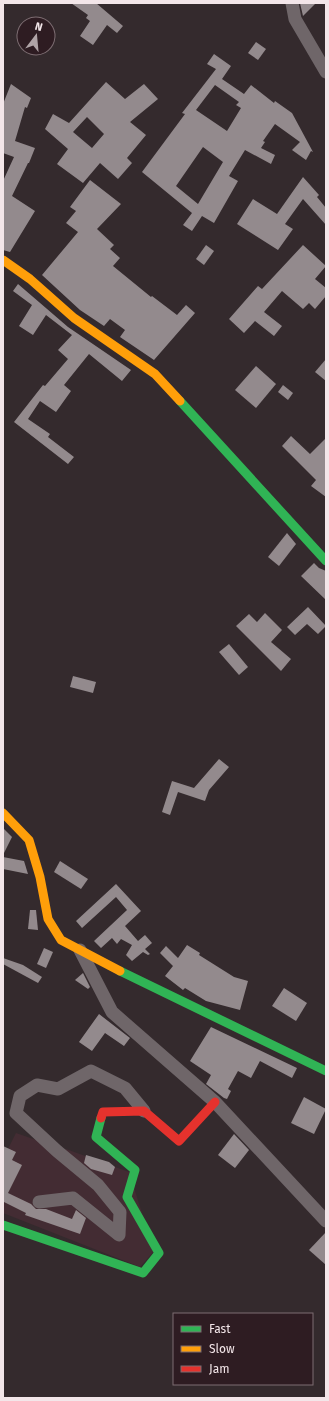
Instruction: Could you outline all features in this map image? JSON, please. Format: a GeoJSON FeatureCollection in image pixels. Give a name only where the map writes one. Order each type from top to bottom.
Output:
{"type":"FeatureCollection","features":[{"type":"Feature","properties":{"kind":"street"},"geometry":{"type":"LineString","coordinates":[[292,3],[295,19],[326,72]]}},
{"type":"Feature","properties":{"kind":"street"},"geometry":{"type":"LineString","coordinates":[[3,260],[30,279],[74,318],[155,374],[326,561]]}},
{"type":"Feature","properties":{"kind":"street"},"geometry":{"type":"LineString","coordinates":[[3,813],[29,840],[40,878],[48,919],[61,940],[158,990],[326,1071]]}},
{"type":"Feature","properties":{"kind":"street"},"geometry":{"type":"LineString","coordinates":[[80,950],[112,1012],[215,1102],[326,1221]]}},
{"type":"Feature","properties":{"kind":"street"},"geometry":{"type":"LineString","coordinates":[[39,1202],[73,1198],[119,1235],[120,1212],[98,1185],[16,1112],[20,1096],[37,1085],[58,1089],[90,1071],[125,1088],[144,1111],[179,1141],[215,1102]]}},
{"type":"Feature","properties":{"kind":"street"},"geometry":{"type":"LineString","coordinates":[[3,1225],[143,1273],[159,1253],[126,1197],[135,1170],[96,1137],[103,1112],[144,1111]]}},
{"type":"Feature","properties":{"kind":"shaded area"},"geometry":{"type":"Polygon","coordinates":[[[16,1133],[42,1142],[57,1156],[66,1149],[129,1172],[154,1251],[140,1267],[3,1213],[3,1159],[16,1133]]]}},
{"type":"Feature","properties":{"kind":"building"},"geometry":{"type":"Polygon","coordinates":[[[71,3],[96,3],[123,26],[117,33],[107,25],[93,45],[80,36],[90,21],[86,18],[88,15],[71,3]]]}},
{"type":"Feature","properties":{"kind":"building"},"geometry":{"type":"Polygon","coordinates":[[[300,3],[316,3],[303,16],[300,3]]]}},
{"type":"Feature","properties":{"kind":"building"},"geometry":{"type":"Polygon","coordinates":[[[256,42],[266,49],[258,60],[248,53],[256,42]]]}},
{"type":"Feature","properties":{"kind":"building"},"geometry":{"type":"Polygon","coordinates":[[[214,54],[231,66],[222,79],[244,94],[251,85],[274,103],[275,101],[292,113],[313,152],[311,151],[306,160],[292,150],[300,142],[275,124],[263,141],[265,142],[261,148],[275,155],[271,164],[245,150],[229,176],[238,181],[214,223],[202,216],[192,231],[183,225],[192,213],[142,172],[185,114],[182,113],[216,69],[207,64],[214,54]],[[215,85],[196,110],[227,131],[241,108],[236,105],[239,102],[215,85]],[[203,147],[176,186],[198,204],[223,162],[203,147]]]}},
{"type":"Feature","properties":{"kind":"building"},"geometry":{"type":"Polygon","coordinates":[[[106,82],[125,99],[144,84],[158,99],[130,122],[146,135],[127,158],[132,163],[118,179],[100,163],[83,183],[57,164],[68,149],[45,129],[53,114],[69,123],[106,82]],[[87,117],[73,132],[92,148],[104,134],[87,117]]]}},
{"type":"Feature","properties":{"kind":"building"},"geometry":{"type":"Polygon","coordinates":[[[11,84],[31,98],[27,108],[25,107],[15,141],[35,148],[12,196],[35,211],[10,252],[3,250],[3,181],[14,157],[3,153],[3,104],[11,84]]]}},
{"type":"Feature","properties":{"kind":"building"},"geometry":{"type":"Polygon","coordinates":[[[303,177],[319,195],[317,197],[326,208],[326,225],[303,199],[285,224],[293,229],[278,250],[237,224],[253,199],[277,214],[303,177]]]}},
{"type":"Feature","properties":{"kind":"building"},"geometry":{"type":"Polygon","coordinates":[[[90,180],[121,204],[97,229],[114,245],[110,249],[120,258],[113,266],[151,297],[152,296],[177,315],[186,305],[195,313],[154,360],[120,337],[125,330],[110,319],[104,326],[80,310],[42,275],[78,232],[66,223],[76,211],[70,207],[90,180]]]}},
{"type":"Feature","properties":{"kind":"building"},"geometry":{"type":"Polygon","coordinates":[[[206,245],[214,251],[204,265],[196,259],[206,245]]]}},
{"type":"Feature","properties":{"kind":"building"},"geometry":{"type":"Polygon","coordinates":[[[303,245],[326,266],[315,279],[326,288],[326,296],[315,309],[309,303],[303,309],[282,291],[264,312],[282,326],[274,336],[255,321],[244,333],[229,319],[258,286],[262,289],[303,245]]]}},
{"type":"Feature","properties":{"kind":"building"},"geometry":{"type":"Polygon","coordinates":[[[18,284],[68,327],[131,370],[122,381],[89,354],[64,385],[71,391],[56,412],[40,401],[28,419],[50,434],[48,437],[74,457],[68,464],[14,422],[43,385],[45,386],[68,359],[58,350],[72,335],[46,315],[33,335],[19,326],[32,305],[13,291],[18,284]]]}},
{"type":"Feature","properties":{"kind":"building"},"geometry":{"type":"Polygon","coordinates":[[[326,359],[326,381],[315,372],[326,359]]]}},
{"type":"Feature","properties":{"kind":"building"},"geometry":{"type":"Polygon","coordinates":[[[256,366],[276,384],[256,408],[235,390],[256,366]]]}},
{"type":"Feature","properties":{"kind":"building"},"geometry":{"type":"Polygon","coordinates":[[[283,385],[293,393],[288,400],[278,392],[283,385]]]}},
{"type":"Feature","properties":{"kind":"building"},"geometry":{"type":"Polygon","coordinates":[[[291,436],[310,454],[326,438],[326,497],[311,486],[316,480],[282,446],[291,436]]]}},
{"type":"Feature","properties":{"kind":"building"},"geometry":{"type":"Polygon","coordinates":[[[287,533],[296,544],[279,566],[268,557],[287,533]]]}},
{"type":"Feature","properties":{"kind":"building"},"geometry":{"type":"Polygon","coordinates":[[[314,563],[319,568],[326,571],[326,600],[301,576],[314,563]]]}},
{"type":"Feature","properties":{"kind":"building"},"geometry":{"type":"Polygon","coordinates":[[[308,607],[326,626],[318,634],[307,624],[295,635],[287,627],[308,607]]]}},
{"type":"Feature","properties":{"kind":"building"},"geometry":{"type":"Polygon","coordinates":[[[265,613],[282,630],[271,642],[291,659],[281,671],[236,626],[249,614],[257,622],[265,613]]]}},
{"type":"Feature","properties":{"kind":"building"},"geometry":{"type":"Polygon","coordinates":[[[229,644],[248,667],[239,675],[219,652],[229,644]]]}},
{"type":"Feature","properties":{"kind":"building"},"geometry":{"type":"Polygon","coordinates":[[[73,676],[96,682],[93,693],[70,687],[73,676]]]}},
{"type":"Feature","properties":{"kind":"building"},"geometry":{"type":"Polygon","coordinates":[[[219,759],[229,767],[209,790],[205,801],[178,792],[170,815],[162,812],[172,781],[194,788],[219,759]]]}},
{"type":"Feature","properties":{"kind":"building"},"geometry":{"type":"Polygon","coordinates":[[[3,828],[12,837],[3,855],[3,828]]]}},
{"type":"Feature","properties":{"kind":"building"},"geometry":{"type":"Polygon","coordinates":[[[3,857],[24,861],[28,874],[3,869],[3,857]]]}},
{"type":"Feature","properties":{"kind":"building"},"geometry":{"type":"Polygon","coordinates":[[[60,861],[88,879],[81,889],[54,872],[60,861]]]}},
{"type":"Feature","properties":{"kind":"building"},"geometry":{"type":"Polygon","coordinates":[[[116,884],[141,911],[125,926],[138,941],[145,935],[152,943],[145,949],[150,954],[148,955],[143,952],[132,961],[126,955],[132,945],[121,939],[117,944],[112,938],[101,948],[94,941],[127,910],[116,897],[82,928],[76,921],[116,884]]]}},
{"type":"Feature","properties":{"kind":"building"},"geometry":{"type":"Polygon","coordinates":[[[30,910],[36,910],[38,930],[28,929],[30,910]]]}},
{"type":"Feature","properties":{"kind":"building"},"geometry":{"type":"Polygon","coordinates":[[[187,945],[200,953],[199,955],[234,977],[248,981],[240,1010],[206,1001],[185,988],[183,990],[165,976],[173,966],[160,953],[166,946],[178,958],[187,945]]]}},
{"type":"Feature","properties":{"kind":"building"},"geometry":{"type":"Polygon","coordinates":[[[44,948],[53,952],[46,968],[37,964],[44,948]]]}},
{"type":"Feature","properties":{"kind":"building"},"geometry":{"type":"Polygon","coordinates":[[[3,958],[23,965],[42,977],[38,983],[3,964],[3,958]]]}},
{"type":"Feature","properties":{"kind":"building"},"geometry":{"type":"Polygon","coordinates":[[[83,973],[90,987],[88,989],[75,980],[83,973]]]}},
{"type":"Feature","properties":{"kind":"building"},"geometry":{"type":"Polygon","coordinates":[[[284,988],[307,1003],[296,1021],[272,1006],[284,988]]]}},
{"type":"Feature","properties":{"kind":"building"},"geometry":{"type":"Polygon","coordinates":[[[99,1014],[130,1038],[124,1046],[105,1033],[92,1051],[79,1042],[99,1014]]]}},
{"type":"Feature","properties":{"kind":"building"},"geometry":{"type":"Polygon","coordinates":[[[211,1027],[297,1068],[292,1078],[260,1061],[251,1078],[238,1071],[228,1089],[231,1091],[227,1099],[224,1098],[206,1084],[211,1075],[190,1061],[211,1027]]]}},
{"type":"Feature","properties":{"kind":"building"},"geometry":{"type":"Polygon","coordinates":[[[304,1097],[326,1109],[314,1134],[291,1123],[304,1097]]]}},
{"type":"Feature","properties":{"kind":"building"},"geometry":{"type":"Polygon","coordinates":[[[234,1134],[249,1150],[235,1168],[218,1155],[234,1134]]]}},
{"type":"Feature","properties":{"kind":"building"},"geometry":{"type":"Polygon","coordinates":[[[3,1146],[16,1152],[12,1160],[22,1165],[8,1193],[31,1204],[36,1209],[46,1209],[72,1219],[76,1210],[86,1218],[80,1234],[25,1215],[26,1213],[4,1202],[3,1204],[3,1146]]]}},
{"type":"Feature","properties":{"kind":"building"},"geometry":{"type":"Polygon","coordinates":[[[86,1155],[109,1162],[115,1167],[112,1175],[91,1169],[84,1163],[86,1155]]]}},
{"type":"Feature","properties":{"kind":"building"},"geometry":{"type":"Polygon","coordinates":[[[326,1232],[326,1265],[309,1250],[326,1232]]]}},
{"type":"Feature","properties":{"kind":"traffic: fast"},"geometry":{"type":"LineString","coordinates":[[180,401],[326,561]]}},
{"type":"Feature","properties":{"kind":"traffic: fast"},"geometry":{"type":"LineString","coordinates":[[120,971],[326,1071]]}},
{"type":"Feature","properties":{"kind":"traffic: fast"},"geometry":{"type":"LineString","coordinates":[[3,1225],[143,1273],[159,1253],[127,1197],[135,1170],[96,1137],[101,1118]]}},
{"type":"Feature","properties":{"kind":"traffic: slow"},"geometry":{"type":"LineString","coordinates":[[3,260],[30,279],[74,318],[155,374],[180,401]]}},
{"type":"Feature","properties":{"kind":"traffic: slow"},"geometry":{"type":"LineString","coordinates":[[3,813],[29,840],[40,877],[48,919],[61,940],[120,971]]}},
{"type":"Feature","properties":{"kind":"traffic: jam"},"geometry":{"type":"LineString","coordinates":[[101,1118],[103,1112],[144,1111],[179,1141],[215,1102]]}}]}
